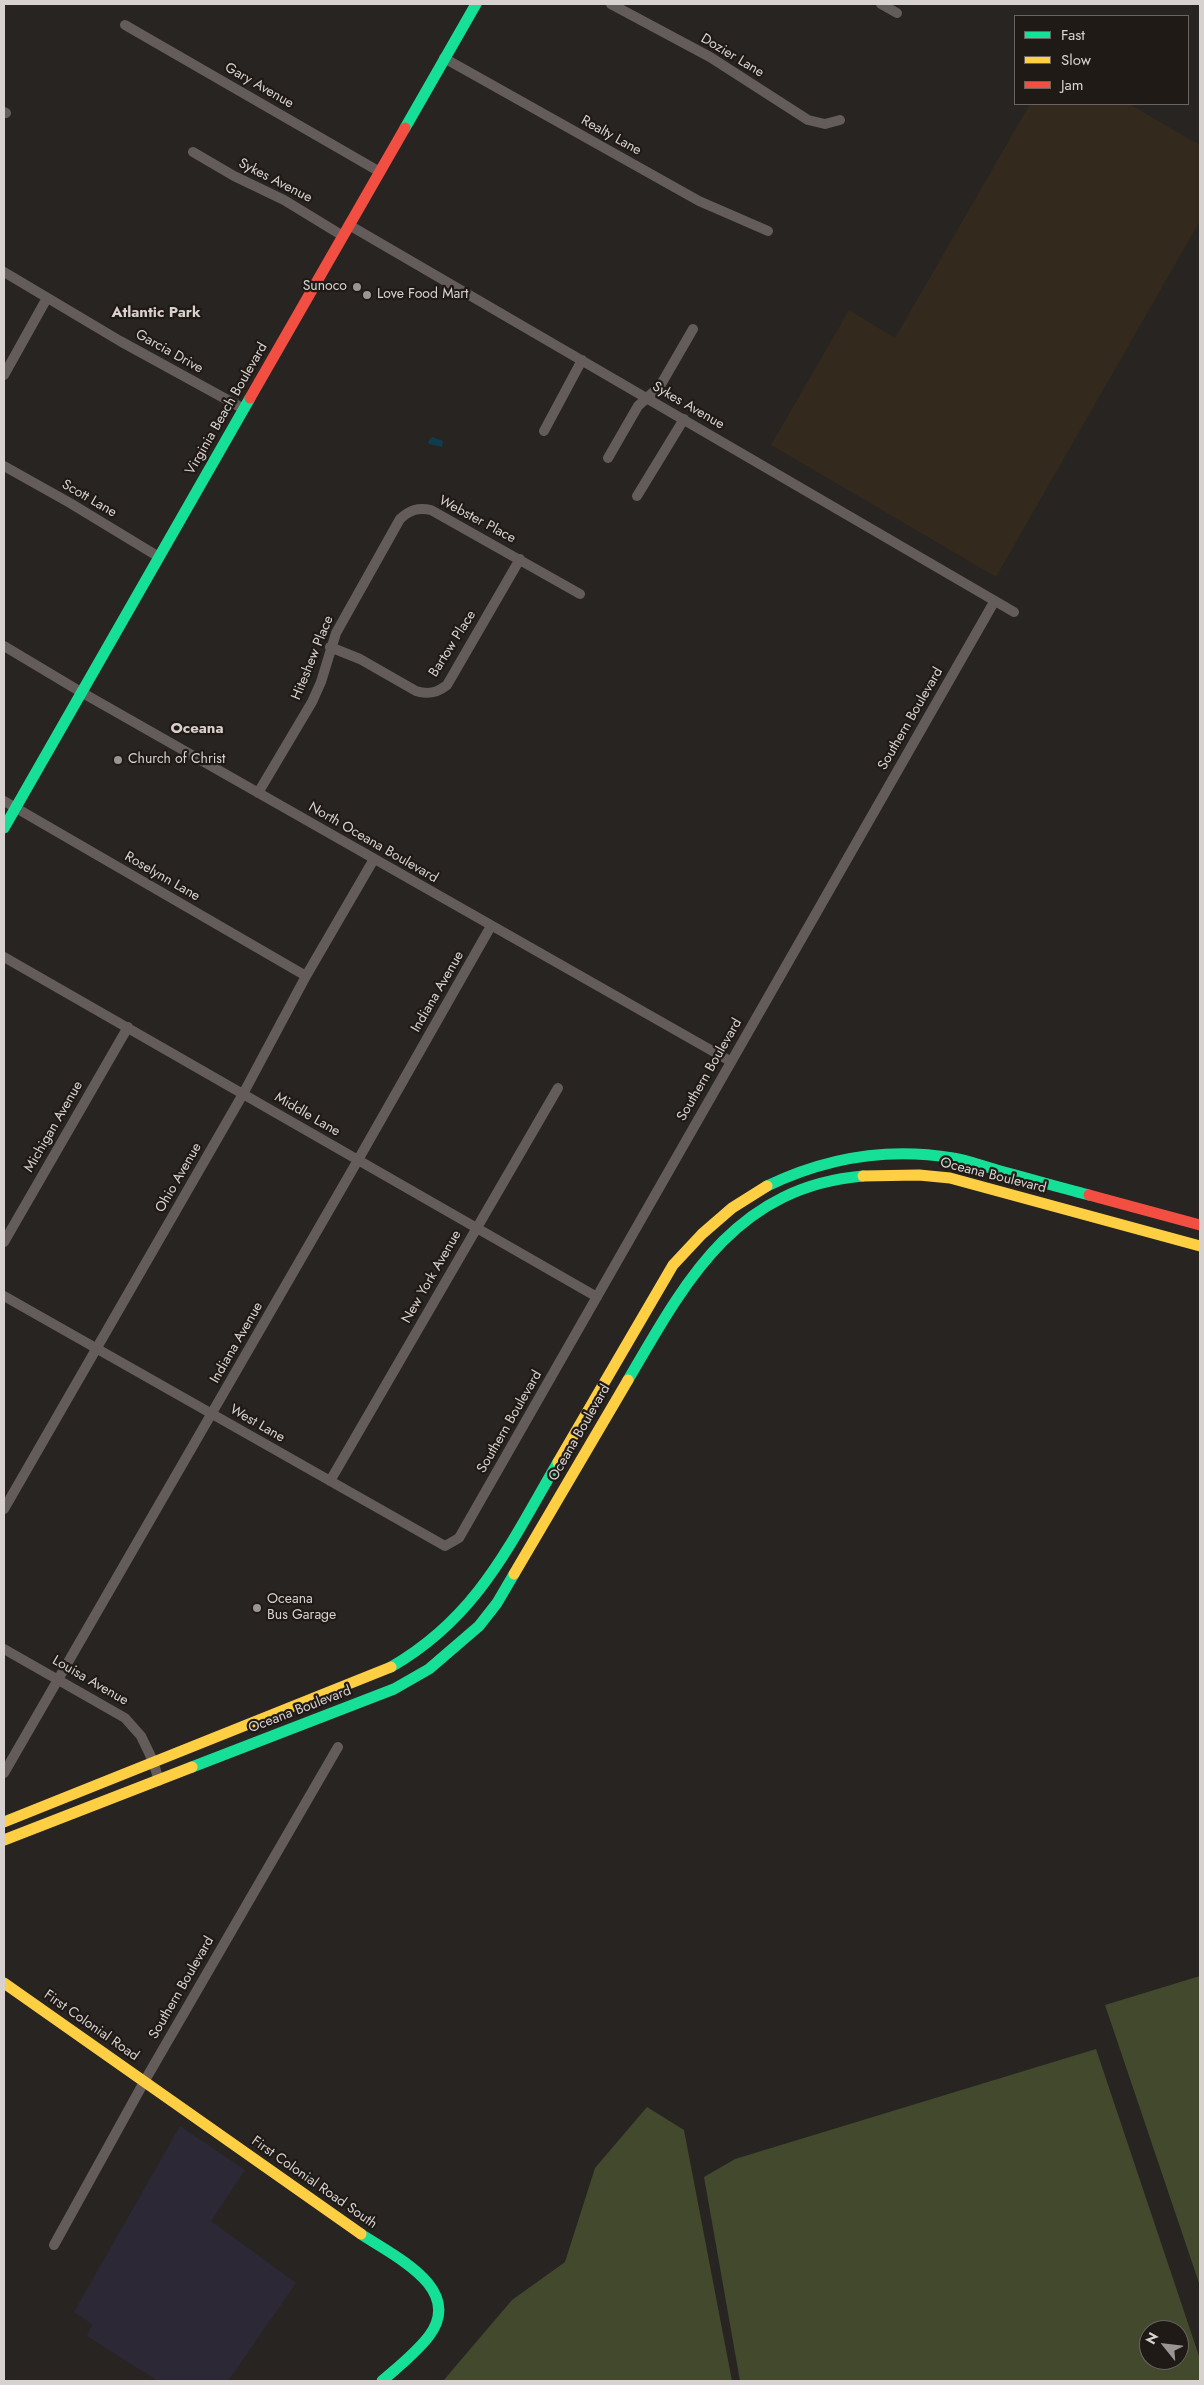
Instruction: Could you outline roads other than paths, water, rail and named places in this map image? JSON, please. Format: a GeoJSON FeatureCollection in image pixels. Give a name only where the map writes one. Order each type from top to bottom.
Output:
{"type":"FeatureCollection","features":[{"type":"Feature","properties":{"kind":"main road","name":"Virginia Beach Boulevard"},"geometry":{"type":"LineString","coordinates":[[4,828],[476,4]]}},
{"type":"Feature","properties":{"kind":"main road","name":"Oceana Boulevard"},"geometry":{"type":"LineString","coordinates":[[4,1822],[153,1761],[383,1672],[413,1655],[443,1633],[481,1592],[496,1569],[673,1265],[710,1226],[736,1204],[786,1176],[819,1164],[862,1155],[908,1153],[953,1158],[1200,1225]]}},
{"type":"Feature","properties":{"kind":"main road"},"geometry":{"type":"LineString","coordinates":[[819,1164],[824,1183]]}},
{"type":"Feature","properties":{"kind":"main road","name":"Oceana Boulevard"},"geometry":{"type":"LineString","coordinates":[[4,1840],[159,1782],[394,1689],[429,1669],[453,1650],[479,1626],[508,1587],[677,1296],[697,1267],[724,1239],[751,1218],[798,1192],[824,1183],[878,1173],[924,1174],[950,1178],[1200,1246]]}},
{"type":"Feature","properties":{"kind":"main road"},"geometry":{"type":"LineString","coordinates":[[1160,1235],[1167,1216]]}},
{"type":"Feature","properties":{"kind":"main road","name":"First Colonial Road"},"geometry":{"type":"LineString","coordinates":[[4,1983],[161,2093]]}},
{"type":"Feature","properties":{"kind":"main road","name":"First Colonial Road South"},"geometry":{"type":"LineString","coordinates":[[161,2093],[433,2285],[441,2304],[439,2320],[432,2333],[382,2381]]}},
{"type":"Feature","properties":{"kind":"street","name":"Dozier Lane"},"geometry":{"type":"LineString","coordinates":[[611,4],[710,56],[808,120],[825,124],[840,120]]}},
{"type":"Feature","properties":{"kind":"street"},"geometry":{"type":"LineString","coordinates":[[881,4],[897,13]]}},
{"type":"Feature","properties":{"kind":"street","name":"Gary Avenue"},"geometry":{"type":"LineString","coordinates":[[125,25],[380,172]]}},
{"type":"Feature","properties":{"kind":"street","name":"Realty Lane"},"geometry":{"type":"LineString","coordinates":[[444,58],[699,201],[768,231]]}},
{"type":"Feature","properties":{"kind":"street","name":"Sykes Avenue"},"geometry":{"type":"LineString","coordinates":[[193,152],[234,176],[284,200],[343,236]]}},
{"type":"Feature","properties":{"kind":"street","name":"Sykes Avenue"},"geometry":{"type":"LineString","coordinates":[[349,225],[1014,612]]}},
{"type":"Feature","properties":{"kind":"street","name":"Garcia Drive"},"geometry":{"type":"LineString","coordinates":[[4,272],[244,410]]}},
{"type":"Feature","properties":{"kind":"street"},"geometry":{"type":"LineString","coordinates":[[4,375],[47,298]]}},
{"type":"Feature","properties":{"kind":"street"},"geometry":{"type":"LineString","coordinates":[[608,458],[631,415],[660,386],[693,328]]}},
{"type":"Feature","properties":{"kind":"street"},"geometry":{"type":"LineString","coordinates":[[544,431],[582,360]]}},
{"type":"Feature","properties":{"kind":"street"},"geometry":{"type":"LineString","coordinates":[[637,496],[684,420]]}},
{"type":"Feature","properties":{"kind":"street","name":"Scott Lane"},"geometry":{"type":"LineString","coordinates":[[4,466],[159,556]]}},
{"type":"Feature","properties":{"kind":"street","name":"Webster Place"},"geometry":{"type":"LineString","coordinates":[[378,560],[400,519],[408,512],[423,508],[431,510],[580,594]]}},
{"type":"Feature","properties":{"kind":"street","name":"Bartow Place"},"geometry":{"type":"LineString","coordinates":[[330,647],[360,659],[416,691],[423,693],[437,692],[447,685],[520,559]]}},
{"type":"Feature","properties":{"kind":"street","name":"Hiteshew Place"},"geometry":{"type":"LineString","coordinates":[[258,793],[312,702],[321,682],[330,647],[339,627],[378,560]]}},
{"type":"Feature","properties":{"kind":"street","name":"Southern Boulevard"},"geometry":{"type":"LineString","coordinates":[[445,1546],[460,1538],[730,1060],[994,602]]}},
{"type":"Feature","properties":{"kind":"street","name":"North Oceana Boulevard"},"geometry":{"type":"LineString","coordinates":[[4,646],[491,926],[730,1060]]}},
{"type":"Feature","properties":{"kind":"street","name":"Roselynn Lane"},"geometry":{"type":"LineString","coordinates":[[4,801],[306,976]]}},
{"type":"Feature","properties":{"kind":"street","name":"Ohio Avenue"},"geometry":{"type":"LineString","coordinates":[[4,1508],[243,1094],[306,976],[374,859]]}},
{"type":"Feature","properties":{"kind":"street","name":"Indiana Avenue"},"geometry":{"type":"LineString","coordinates":[[4,1773],[491,926]]}},
{"type":"Feature","properties":{"kind":"street","name":"Middle Lane"},"geometry":{"type":"LineString","coordinates":[[4,957],[128,1026],[597,1297]]}},
{"type":"Feature","properties":{"kind":"street","name":"Michigan Avenue"},"geometry":{"type":"LineString","coordinates":[[4,1242],[128,1026]]}},
{"type":"Feature","properties":{"kind":"street","name":"New York Avenue"},"geometry":{"type":"LineString","coordinates":[[330,1481],[558,1088]]}},
{"type":"Feature","properties":{"kind":"street","name":"West Lane"},"geometry":{"type":"LineString","coordinates":[[4,1296],[445,1546]]}},
{"type":"Feature","properties":{"kind":"street","name":"Louisa Avenue"},"geometry":{"type":"LineString","coordinates":[[4,1649],[125,1718],[141,1736],[153,1761],[159,1782]]}},
{"type":"Feature","properties":{"kind":"street","name":"Southern Boulevard"},"geometry":{"type":"LineString","coordinates":[[54,2245],[144,2082],[338,1747]]}},
{"type":"Feature","properties":{"kind":"water"},"geometry":{"type":"Polygon","coordinates":[[[432,437],[443,441],[442,447],[429,444],[428,442],[432,437]]]}},
{"type":"Feature","properties":{"kind":"place","name":"Sunoco"},"geometry":{"type":"Point","coordinates":[357,287]}},
{"type":"Feature","properties":{"kind":"place","name":"Love Food Mart"},"geometry":{"type":"Point","coordinates":[367,295]}},
{"type":"Feature","properties":{"kind":"place","name":"Church of Christ"},"geometry":{"type":"Point","coordinates":[118,760]}},
{"type":"Feature","properties":{"kind":"place","name":"Oceana Bus Garage"},"geometry":{"type":"Point","coordinates":[257,1608]}},
{"type":"Feature","properties":{"kind":"district","name":"Atlantic Park"},"geometry":{"type":"Point","coordinates":[156,313]}},
{"type":"Feature","properties":{"kind":"district","name":"Oceana"},"geometry":{"type":"Point","coordinates":[197,729]}}]}
